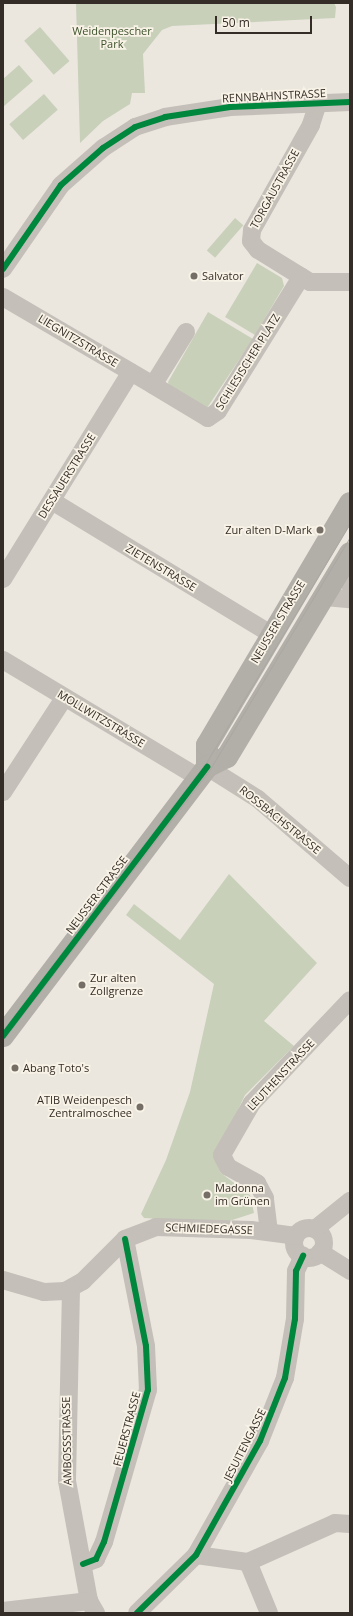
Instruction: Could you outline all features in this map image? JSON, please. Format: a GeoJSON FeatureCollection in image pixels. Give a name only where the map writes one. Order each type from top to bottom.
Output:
{"type":"FeatureCollection","features":[{"type":"Feature","properties":{"kind":"main road","name":"NEUSSER STRASSE"},"geometry":{"type":"LineString","coordinates":[[203,773],[207,745],[350,502]]}},
{"type":"Feature","properties":{"kind":"main road","name":"NEUSSER STRASSE"},"geometry":{"type":"LineString","coordinates":[[3,1036],[203,773],[227,757],[242,736],[325,597],[347,569]]}},
{"type":"Feature","properties":{"kind":"street","name":"RENNBAHNSTRASSE"},"geometry":{"type":"LineString","coordinates":[[3,269],[61,185],[103,148],[135,127],[165,117],[230,106],[350,102]]}},
{"type":"Feature","properties":{"kind":"street","name":"TORGAUSTRASSE"},"geometry":{"type":"LineString","coordinates":[[301,277],[258,250],[251,236],[311,125],[318,104]]}},
{"type":"Feature","properties":{"kind":"street"},"geometry":{"type":"LineString","coordinates":[[301,277],[317,284],[350,282]]}},
{"type":"Feature","properties":{"kind":"street","name":"SCHLESISCHER PLATZ"},"geometry":{"type":"LineString","coordinates":[[153,385],[208,418],[214,416],[301,277]]}},
{"type":"Feature","properties":{"kind":"street","name":"LIEGNITZSTRASSE"},"geometry":{"type":"LineString","coordinates":[[3,296],[153,385]]}},
{"type":"Feature","properties":{"kind":"street"},"geometry":{"type":"LineString","coordinates":[[153,385],[186,332]]}},
{"type":"Feature","properties":{"kind":"street","name":"DESSAUERSTRASSE"},"geometry":{"type":"LineString","coordinates":[[3,579],[131,372]]}},
{"type":"Feature","properties":{"kind":"street","name":"ZIETENSTRASSE"},"geometry":{"type":"LineString","coordinates":[[52,501],[271,634]]}},
{"type":"Feature","properties":{"kind":"street"},"geometry":{"type":"LineString","coordinates":[[325,597],[350,599]]}},
{"type":"Feature","properties":{"kind":"street","name":"MOLLWITZSTRASSE"},"geometry":{"type":"LineString","coordinates":[[3,660],[64,698],[203,773]]}},
{"type":"Feature","properties":{"kind":"street"},"geometry":{"type":"LineString","coordinates":[[3,792],[64,698]]}},
{"type":"Feature","properties":{"kind":"street","name":"ROSSBACHSTRASSE"},"geometry":{"type":"LineString","coordinates":[[203,773],[258,799],[350,878]]}},
{"type":"Feature","properties":{"kind":"street","name":"LEUTHENSTRASSE"},"geometry":{"type":"LineString","coordinates":[[269,1232],[265,1198],[257,1183],[228,1167],[222,1155],[252,1103],[350,1000]]}},
{"type":"Feature","properties":{"kind":"street"},"geometry":{"type":"LineString","coordinates":[[311,1254],[324,1240],[316,1229],[350,1201]]}},
{"type":"Feature","properties":{"kind":"street","name":"SCHMIEDEGASSE"},"geometry":{"type":"LineString","coordinates":[[71,1289],[125,1239],[166,1226],[269,1232],[296,1236],[302,1230],[316,1229]]}},
{"type":"Feature","properties":{"kind":"street"},"geometry":{"type":"LineString","coordinates":[[296,1236],[296,1250],[311,1254],[350,1271]]}},
{"type":"Feature","properties":{"kind":"street","name":"FEUERSTRASSE"},"geometry":{"type":"LineString","coordinates":[[83,1564],[96,1558],[104,1542],[148,1390],[146,1346],[125,1239]]}},
{"type":"Feature","properties":{"kind":"street","name":"JESUITENGASSE"},"geometry":{"type":"LineString","coordinates":[[138,1613],[196,1555],[260,1441],[279,1398],[295,1319],[296,1271],[311,1254]]}},
{"type":"Feature","properties":{"kind":"street"},"geometry":{"type":"LineString","coordinates":[[3,1280],[50,1292],[71,1289]]}},
{"type":"Feature","properties":{"kind":"street","name":"AMBOSSSTRASSE"},"geometry":{"type":"LineString","coordinates":[[71,1289],[67,1481],[92,1607]]}},
{"type":"Feature","properties":{"kind":"street"},"geometry":{"type":"LineString","coordinates":[[196,1555],[248,1562],[343,1524]]}},
{"type":"Feature","properties":{"kind":"street"},"geometry":{"type":"LineString","coordinates":[[248,1562],[269,1613]]}},
{"type":"Feature","properties":{"kind":"street"},"geometry":{"type":"LineString","coordinates":[[3,1611],[92,1607]]}},
{"type":"Feature","properties":{"kind":"green space","name":"Weidenpescher Park"},"geometry":{"type":"Polygon","coordinates":[[[76,3],[334,3],[336,7],[335,18],[172,26],[162,30],[143,54],[145,93],[132,93],[130,104],[103,121],[80,143],[76,3]]]}},
{"type":"Feature","properties":{"kind":"green space"},"geometry":{"type":"Polygon","coordinates":[[[40,27],[70,61],[54,75],[24,41],[40,27]]]}},
{"type":"Feature","properties":{"kind":"green space"},"geometry":{"type":"Polygon","coordinates":[[[19,65],[33,81],[3,107],[3,79],[19,65]]]}},
{"type":"Feature","properties":{"kind":"green space"},"geometry":{"type":"Polygon","coordinates":[[[44,94],[58,110],[23,140],[9,124],[44,94]]]}},
{"type":"Feature","properties":{"kind":"green space"},"geometry":{"type":"Polygon","coordinates":[[[235,218],[243,225],[215,258],[207,250],[235,218]]]}},
{"type":"Feature","properties":{"kind":"green space"},"geometry":{"type":"Polygon","coordinates":[[[257,263],[282,278],[284,286],[255,335],[225,317],[257,263]]]}},
{"type":"Feature","properties":{"kind":"green space"},"geometry":{"type":"Polygon","coordinates":[[[208,312],[253,339],[207,408],[169,386],[168,382],[208,312]]]}},
{"type":"Feature","properties":{"kind":"green space"},"geometry":{"type":"Polygon","coordinates":[[[229,874],[317,963],[264,1021],[294,1046],[245,1095],[215,1158],[221,1173],[250,1195],[254,1213],[223,1223],[144,1218],[141,1214],[166,1160],[190,1092],[214,984],[126,915],[134,904],[180,940],[229,874]]]}},
{"type":"Feature","properties":{"kind":"tram line"},"geometry":{"type":"LineString","coordinates":[[3,1030],[207,761],[350,523]]}},
{"type":"Feature","properties":{"kind":"tram line"},"geometry":{"type":"LineString","coordinates":[[3,1040],[210,769],[350,537]]}},
{"type":"Feature","properties":{"kind":"cycle path"},"geometry":{"type":"LineString","coordinates":[[3,269],[61,185],[103,148],[135,127],[165,117],[230,107],[350,102]]}},
{"type":"Feature","properties":{"kind":"cycle path"},"geometry":{"type":"LineString","coordinates":[[3,1036],[207,767]]}},
{"type":"Feature","properties":{"kind":"cycle path"},"geometry":{"type":"LineString","coordinates":[[83,1564],[96,1559],[104,1542],[148,1390],[146,1346],[125,1239]]}},
{"type":"Feature","properties":{"kind":"cycle path"},"geometry":{"type":"LineString","coordinates":[[137,1613],[196,1555],[260,1441],[285,1378],[295,1319],[296,1271],[303,1256]]}},
{"type":"Feature","properties":{"kind":"place","name":"Salvator"},"geometry":{"type":"Point","coordinates":[194,276]}},
{"type":"Feature","properties":{"kind":"place","name":"Zur alten D-Mark"},"geometry":{"type":"Point","coordinates":[320,530]}},
{"type":"Feature","properties":{"kind":"place","name":"Zur alten Zollgrenze"},"geometry":{"type":"Point","coordinates":[82,985]}},
{"type":"Feature","properties":{"kind":"place","name":"Abang Toto's"},"geometry":{"type":"Point","coordinates":[15,1068]}},
{"type":"Feature","properties":{"kind":"place","name":"ATIB Weidenpesch Zentralmoschee"},"geometry":{"type":"Point","coordinates":[140,1107]}},
{"type":"Feature","properties":{"kind":"place","name":"Madonna im Grünen"},"geometry":{"type":"Point","coordinates":[207,1195]}}]}
